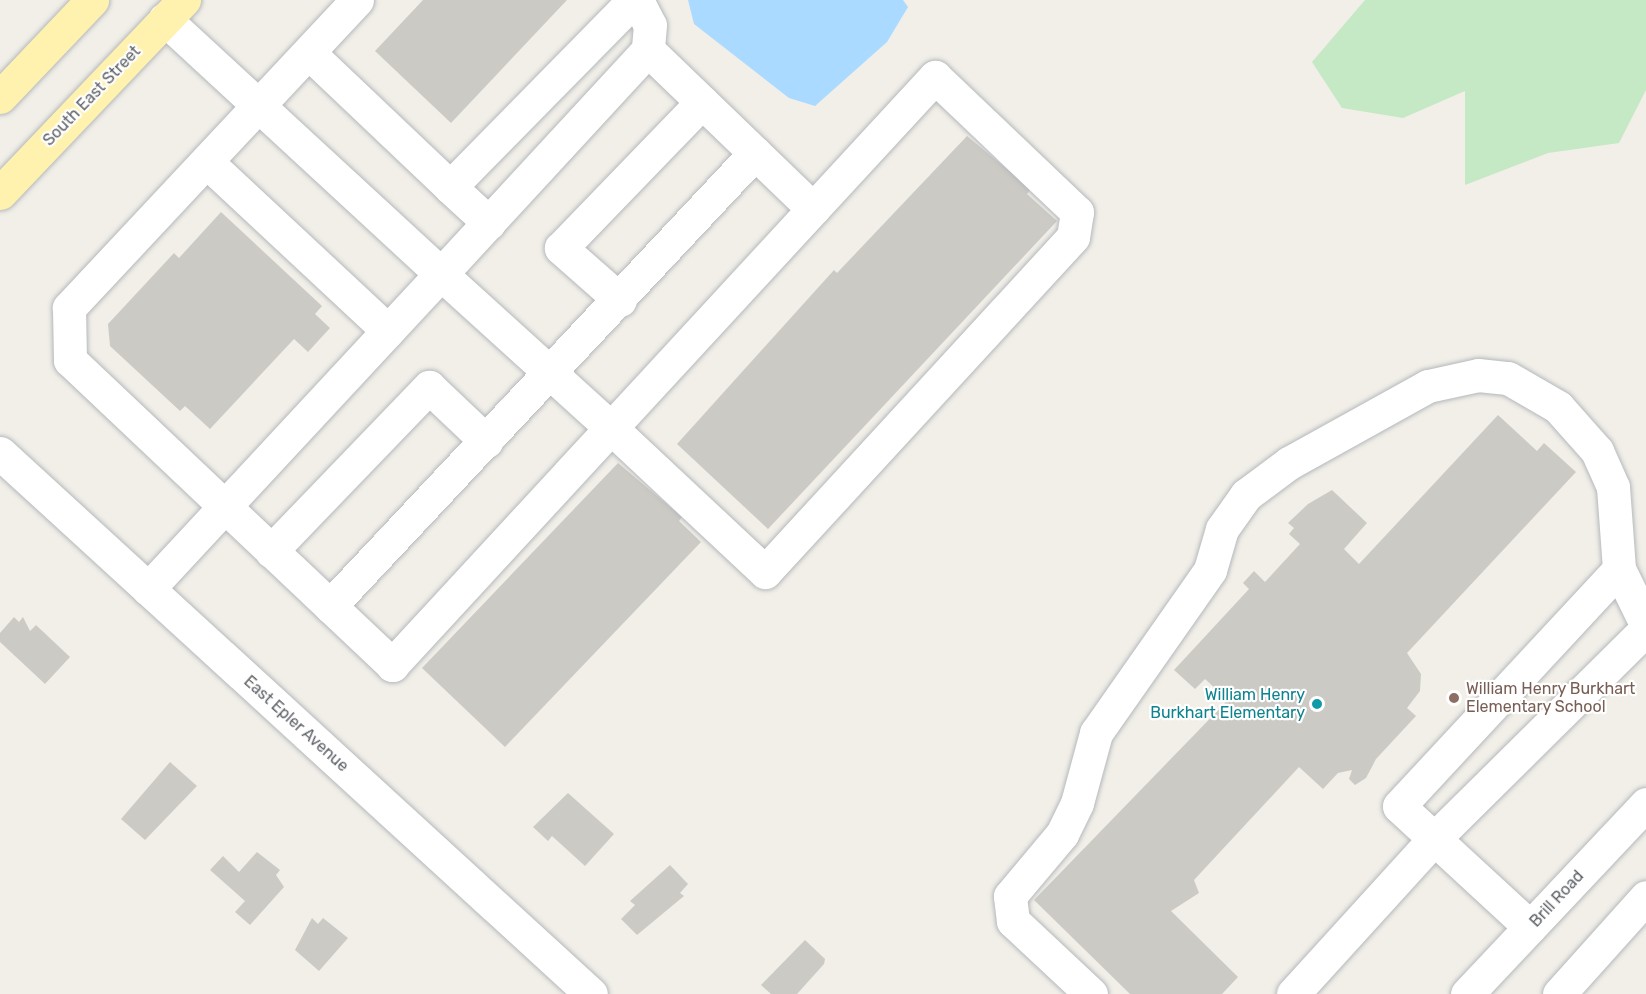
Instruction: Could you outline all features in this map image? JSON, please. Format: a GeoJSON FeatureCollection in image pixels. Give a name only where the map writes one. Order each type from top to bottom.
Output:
{"type":"FeatureCollection","features":[{"type":"Feature","properties":{"kind":"main road"},"geometry":{"type":"LineString","coordinates":[[0,97],[92,0]]}},
{"type":"Feature","properties":{"kind":"main road","name":"South East Street"},"geometry":{"type":"LineString","coordinates":[[0,193],[174,10]]}},
{"type":"Feature","properties":{"kind":"street"},"geometry":{"type":"LineString","coordinates":[[174,10],[260,109],[611,428],[765,572],[1072,237],[1077,212],[935,77],[611,428],[392,665],[70,360],[69,308],[260,109],[357,0]]}},
{"type":"Feature","properties":{"kind":"street"},"geometry":{"type":"LineString","coordinates":[[148,589],[648,50],[650,26],[636,0],[450,186]]}},
{"type":"Feature","properties":{"kind":"street"},"geometry":{"type":"LineString","coordinates":[[648,50],[813,209]]}},
{"type":"Feature","properties":{"kind":"street"},"geometry":{"type":"LineString","coordinates":[[309,53],[489,223]]}},
{"type":"Feature","properties":{"kind":"street"},"geometry":{"type":"LineString","coordinates":[[620,300],[561,248],[702,102]]}},
{"type":"Feature","properties":{"kind":"street"},"geometry":{"type":"LineString","coordinates":[[330,606],[552,374],[755,153]]}},
{"type":"Feature","properties":{"kind":"street"},"geometry":{"type":"LineString","coordinates":[[208,163],[388,331]]}},
{"type":"Feature","properties":{"kind":"street"},"geometry":{"type":"LineString","coordinates":[[1091,994],[1012,921],[1010,896],[1062,834],[1077,804],[1096,733],[1210,570],[1222,529],[1246,495],[1353,424],[1428,386],[1478,375],[1508,378],[1558,407],[1597,451],[1613,487],[1619,569],[1646,624]]}},
{"type":"Feature","properties":{"kind":"street"},"geometry":{"type":"LineString","coordinates":[[271,551],[429,387],[486,441]]}},
{"type":"Feature","properties":{"kind":"street","name":"East Epler Avenue"},"geometry":{"type":"LineString","coordinates":[[0,453],[591,994]]}},
{"type":"Feature","properties":{"kind":"street"},"geometry":{"type":"LineString","coordinates":[[1530,927],[1399,806],[1619,569]]}},
{"type":"Feature","properties":{"kind":"street"},"geometry":{"type":"LineString","coordinates":[[1293,994],[1434,839],[1646,629]]}},
{"type":"Feature","properties":{"kind":"street","name":"Brill Road"},"geometry":{"type":"LineString","coordinates":[[1467,994],[1646,804]]}},
{"type":"Feature","properties":{"kind":"street"},"geometry":{"type":"LineString","coordinates":[[1559,994],[1646,897]]}},
{"type":"Feature","properties":{"kind":"green space"},"geometry":{"type":"Polygon","coordinates":[[[1365,0],[1646,0],[1646,90],[1619,143],[1548,153],[1465,185],[1465,91],[1403,118],[1342,108],[1312,62],[1365,0]]]}},
{"type":"Feature","properties":{"kind":"water"},"geometry":{"type":"Polygon","coordinates":[[[688,0],[903,0],[908,7],[887,42],[815,106],[789,98],[694,24],[688,0]]]}},
{"type":"Feature","properties":{"kind":"building"},"geometry":{"type":"Polygon","coordinates":[[[423,0],[567,0],[451,123],[375,51],[423,0]]]}},
{"type":"Feature","properties":{"kind":"building"},"geometry":{"type":"Polygon","coordinates":[[[967,136],[1031,189],[1027,194],[1057,221],[768,529],[677,444],[834,270],[837,273],[967,136]]]}},
{"type":"Feature","properties":{"kind":"building"},"geometry":{"type":"Polygon","coordinates":[[[221,212],[322,306],[315,314],[330,328],[308,352],[294,339],[210,429],[185,406],[180,411],[110,346],[108,324],[174,253],[179,258],[221,212]]]}},
{"type":"Feature","properties":{"kind":"building","name":"William Henry Burkhart Elementary"},"geometry":{"type":"Polygon","coordinates":[[[1498,415],[1537,451],[1544,443],[1576,472],[1407,653],[1421,674],[1420,691],[1407,708],[1416,716],[1376,759],[1366,778],[1355,785],[1349,779],[1352,770],[1338,773],[1323,789],[1299,767],[1194,880],[1199,893],[1171,911],[1238,977],[1222,994],[1130,994],[1034,900],[1228,700],[1205,679],[1195,689],[1174,670],[1249,589],[1243,583],[1254,571],[1265,582],[1300,544],[1289,534],[1294,528],[1288,523],[1308,504],[1332,490],[1367,523],[1344,549],[1359,564],[1498,415]]]}},
{"type":"Feature","properties":{"kind":"building"},"geometry":{"type":"Polygon","coordinates":[[[618,463],[682,517],[679,521],[701,542],[505,747],[422,668],[618,463]]]}},
{"type":"Feature","properties":{"kind":"building"},"geometry":{"type":"Polygon","coordinates":[[[14,617],[19,622],[23,617],[30,631],[36,625],[70,657],[45,684],[0,642],[0,633],[14,617]]]}},
{"type":"Feature","properties":{"kind":"building"},"geometry":{"type":"Polygon","coordinates":[[[170,762],[197,786],[145,840],[121,819],[170,762]]]}},
{"type":"Feature","properties":{"kind":"building"},"geometry":{"type":"Polygon","coordinates":[[[568,793],[614,834],[585,866],[552,836],[548,841],[533,827],[568,793]]]}},
{"type":"Feature","properties":{"kind":"building"},"geometry":{"type":"Polygon","coordinates":[[[257,852],[280,870],[276,875],[284,887],[250,925],[235,912],[245,901],[210,870],[223,856],[239,872],[257,852]]]}},
{"type":"Feature","properties":{"kind":"building"},"geometry":{"type":"Polygon","coordinates":[[[670,865],[688,884],[680,893],[684,896],[637,935],[621,919],[635,905],[630,901],[670,865]]]}},
{"type":"Feature","properties":{"kind":"building"},"geometry":{"type":"Polygon","coordinates":[[[312,918],[318,924],[323,918],[348,938],[319,971],[295,950],[312,918]]]}},
{"type":"Feature","properties":{"kind":"building"},"geometry":{"type":"Polygon","coordinates":[[[805,940],[825,959],[824,964],[797,994],[771,994],[761,985],[805,940]]]}},
{"type":"Feature","properties":{"kind":"place","name":"William Henry Burkhart Elementary School"},"geometry":{"type":"Point","coordinates":[1454,698]}},
{"type":"Feature","properties":{"kind":"place","name":"William Henry Burkhart Elementary"},"geometry":{"type":"Point","coordinates":[1317,704]}}]}
